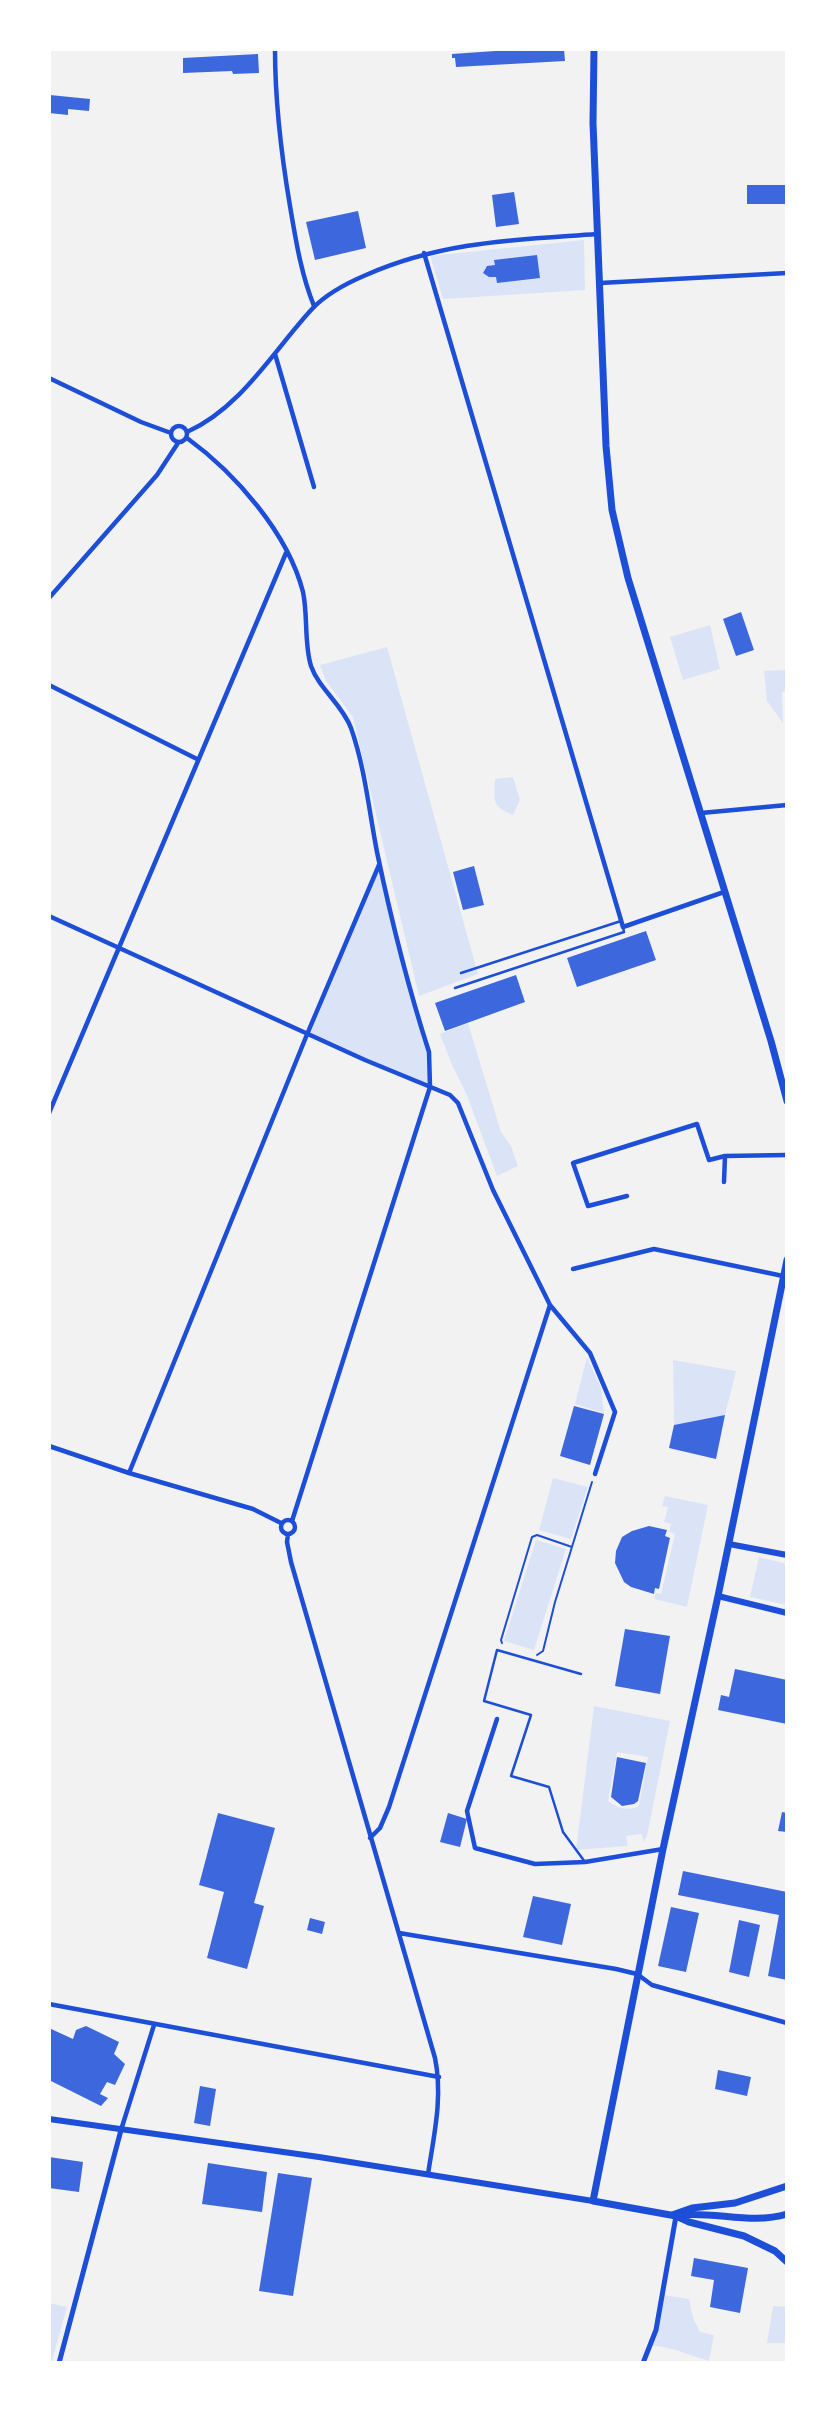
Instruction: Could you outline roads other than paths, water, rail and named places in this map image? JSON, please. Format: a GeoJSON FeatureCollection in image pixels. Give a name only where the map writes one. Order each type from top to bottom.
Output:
{"type":"FeatureCollection","features":[{"type":"Feature","properties":{"kind":"main road"},"geometry":{"type":"LineString","coordinates":[[594,49],[593,123],[606,446],[612,510],[628,578],[771,1041],[787,1101]]}},
{"type":"Feature","properties":{"kind":"main road"},"geometry":{"type":"LineString","coordinates":[[593,2200],[637,1974],[787,1260]]}},
{"type":"Feature","properties":{"kind":"main road"},"geometry":{"type":"LineString","coordinates":[[729,1544],[787,1555]]}},
{"type":"Feature","properties":{"kind":"main road"},"geometry":{"type":"LineString","coordinates":[[718,1596],[787,1613]]}},
{"type":"Feature","properties":{"kind":"main road"},"geometry":{"type":"LineString","coordinates":[[49,2119],[428,2174],[673,2215],[763,2243],[787,2262]]}},
{"type":"Feature","properties":{"kind":"main road"},"geometry":{"type":"LineString","coordinates":[[673,2215],[692,2208],[735,2203],[787,2186]]}},
{"type":"Feature","properties":{"kind":"main road"},"geometry":{"type":"LineString","coordinates":[[673,2215],[743,2218],[787,2214]]}},
{"type":"Feature","properties":{"kind":"street"},"geometry":{"type":"LineString","coordinates":[[275,49],[276,116],[301,272],[314,306]]}},
{"type":"Feature","properties":{"kind":"street"},"geometry":{"type":"LineString","coordinates":[[49,598],[157,475],[178,443],[227,406],[314,306],[347,284],[424,253],[480,243],[598,234]]}},
{"type":"Feature","properties":{"kind":"street"},"geometry":{"type":"LineString","coordinates":[[424,253],[622,924],[724,892]]}},
{"type":"Feature","properties":{"kind":"street"},"geometry":{"type":"LineString","coordinates":[[600,283],[787,274]]}},
{"type":"Feature","properties":{"kind":"street"},"geometry":{"type":"LineString","coordinates":[[275,353],[314,487]]}},
{"type":"Feature","properties":{"kind":"street"},"geometry":{"type":"LineString","coordinates":[[49,378],[141,422],[171,433]]}},
{"type":"Feature","properties":{"kind":"street"},"geometry":{"type":"LineString","coordinates":[[171,433],[179,426],[248,494],[262,511],[296,572],[303,594],[311,665],[350,726],[380,864],[429,1052],[430,1087],[292,1521],[294,1529],[288,1534]]}},
{"type":"Feature","properties":{"kind":"street"},"geometry":{"type":"LineString","coordinates":[[171,433],[178,443]]}},
{"type":"Feature","properties":{"kind":"street"},"geometry":{"type":"LineString","coordinates":[[49,1113],[286,552]]}},
{"type":"Feature","properties":{"kind":"street"},"geometry":{"type":"LineString","coordinates":[[49,685],[197,759]]}},
{"type":"Feature","properties":{"kind":"street"},"geometry":{"type":"LineString","coordinates":[[701,813],[721,809],[787,805]]}},
{"type":"Feature","properties":{"kind":"street"},"geometry":{"type":"LineString","coordinates":[[129,1473],[308,1032],[380,864]]}},
{"type":"Feature","properties":{"kind":"street"},"geometry":{"type":"LineString","coordinates":[[49,916],[365,1060],[450,1095],[458,1103],[493,1191],[550,1305],[590,1353],[615,1412],[595,1474]]}},
{"type":"Feature","properties":{"kind":"street"},"geometry":{"type":"LineString","coordinates":[[627,1196],[588,1206],[573,1163],[697,1124],[709,1160],[725,1156],[787,1155]]}},
{"type":"Feature","properties":{"kind":"street"},"geometry":{"type":"LineString","coordinates":[[724,1182],[725,1156]]}},
{"type":"Feature","properties":{"kind":"street"},"geometry":{"type":"LineString","coordinates":[[573,1269],[654,1249],[784,1276]]}},
{"type":"Feature","properties":{"kind":"street"},"geometry":{"type":"LineString","coordinates":[[370,1838],[380,1828],[389,1807],[550,1305]]}},
{"type":"Feature","properties":{"kind":"street"},"geometry":{"type":"LineString","coordinates":[[49,1446],[129,1473],[253,1509],[281,1523]]}},
{"type":"Feature","properties":{"kind":"street"},"geometry":{"type":"LineString","coordinates":[[281,1523],[292,1521]]}},
{"type":"Feature","properties":{"kind":"street"},"geometry":{"type":"LineString","coordinates":[[281,1523],[282,1532],[288,1534]]}},
{"type":"Feature","properties":{"kind":"street"},"geometry":{"type":"LineString","coordinates":[[288,1534],[288,1550],[439,2077],[428,2174]]}},
{"type":"Feature","properties":{"kind":"street"},"geometry":{"type":"LineString","coordinates":[[497,1719],[467,1811],[475,1848],[535,1864],[585,1862],[663,1849]]}},
{"type":"Feature","properties":{"kind":"street"},"geometry":{"type":"LineString","coordinates":[[399,1933],[637,1974],[652,1985],[787,2023]]}},
{"type":"Feature","properties":{"kind":"street"},"geometry":{"type":"LineString","coordinates":[[49,2004],[439,2077]]}},
{"type":"Feature","properties":{"kind":"street"},"geometry":{"type":"LineString","coordinates":[[59,2363],[121,2130],[154,2025]]}},
{"type":"Feature","properties":{"kind":"street"},"geometry":{"type":"LineString","coordinates":[[643,2363],[656,2330],[673,2215]]}},
{"type":"Feature","properties":{"kind":"lane"},"geometry":{"type":"LineString","coordinates":[[455,988],[624,932],[622,924],[461,972]]}},
{"type":"Feature","properties":{"kind":"lane"},"geometry":{"type":"LineString","coordinates":[[580,1674],[497,1650],[484,1701],[531,1715],[511,1776],[549,1787],[563,1832],[585,1862]]}}]}
